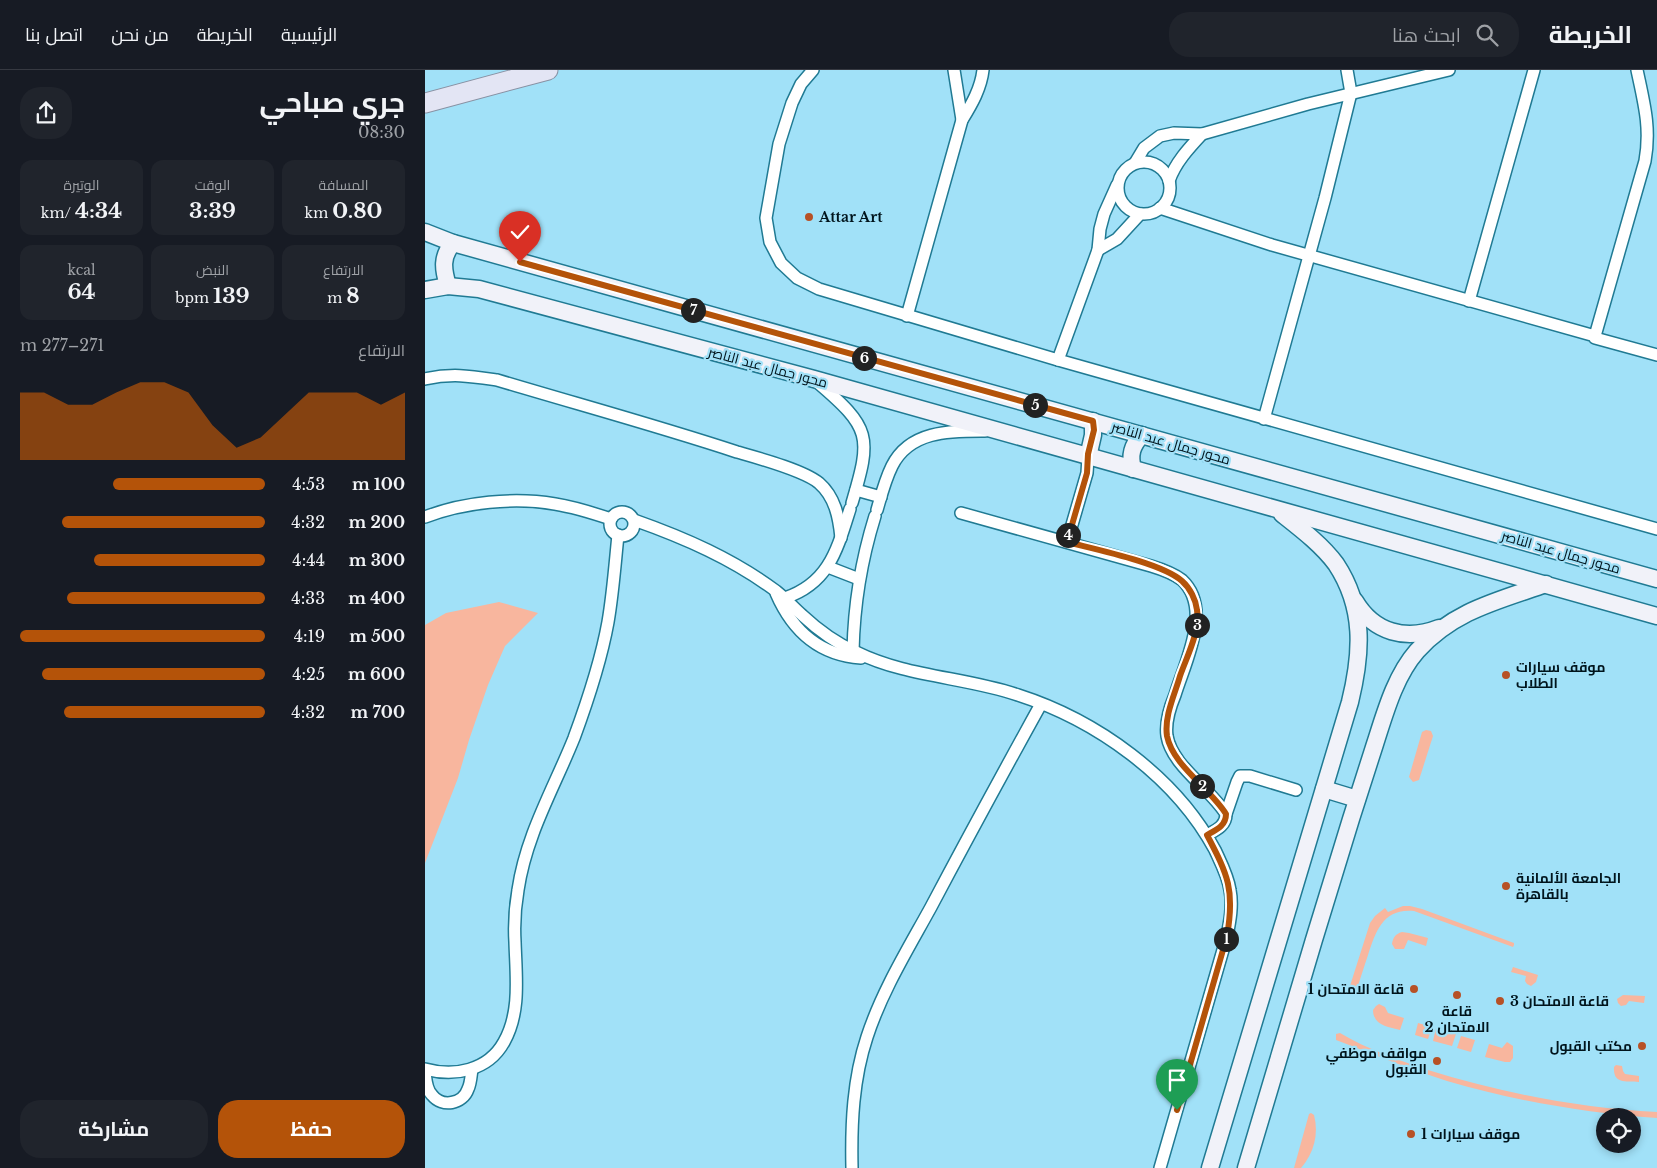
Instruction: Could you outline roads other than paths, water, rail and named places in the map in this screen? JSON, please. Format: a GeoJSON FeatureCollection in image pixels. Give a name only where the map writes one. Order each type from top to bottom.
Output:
{"type":"FeatureCollection","features":[{"type":"Feature","properties":{"kind":"main road"},"geometry":{"type":"LineString","coordinates":[[425,102],[548,70]]}},
{"type":"Feature","properties":{"kind":"main road","name":"محور جمال عبد الناصر"},"geometry":{"type":"LineString","coordinates":[[425,232],[453,243],[1657,579]]}},
{"type":"Feature","properties":{"kind":"main road"},"geometry":{"type":"LineString","coordinates":[[448,286],[443,264],[445,256],[453,243]]}},
{"type":"Feature","properties":{"kind":"main road","name":"محور جمال عبد الناصر"},"geometry":{"type":"LineString","coordinates":[[425,290],[448,286],[479,289],[814,379],[1657,616]]}},
{"type":"Feature","properties":{"kind":"main road"},"geometry":{"type":"LineString","coordinates":[[1088,457],[1093,435],[1093,421]]}},
{"type":"Feature","properties":{"kind":"main road"},"geometry":{"type":"LineString","coordinates":[[1133,469],[1130,460],[1131,450],[1135,442],[1142,435]]}},
{"type":"Feature","properties":{"kind":"main road"},"geometry":{"type":"LineString","coordinates":[[1277,510],[1316,543],[1335,564],[1361,611],[1374,623],[1390,631],[1408,635],[1427,633],[1465,613],[1546,584]]}},
{"type":"Feature","properties":{"kind":"main road"},"geometry":{"type":"LineString","coordinates":[[1210,1168],[1351,702],[1359,661],[1359,628],[1352,595]]}},
{"type":"Feature","properties":{"kind":"main road"},"geometry":{"type":"LineString","coordinates":[[1246,1168],[1384,714],[1400,676],[1416,652],[1443,626]]}},
{"type":"Feature","properties":{"kind":"main road"},"geometry":{"type":"LineString","coordinates":[[1324,789],[1357,799]]}},
{"type":"Feature","properties":{"kind":"street"},"geometry":{"type":"LineString","coordinates":[[813,70],[801,84],[792,104],[779,144],[766,218],[770,242],[781,264],[797,278],[819,289],[907,316],[1264,419],[1657,529]]}},
{"type":"Feature","properties":{"kind":"street"},"geometry":{"type":"LineString","coordinates":[[954,70],[962,120]]}},
{"type":"Feature","properties":{"kind":"street"},"geometry":{"type":"LineString","coordinates":[[907,316],[962,120],[974,99],[983,70]]}},
{"type":"Feature","properties":{"kind":"street"},"geometry":{"type":"LineString","coordinates":[[1264,419],[1325,198],[1351,93],[1347,70]]}},
{"type":"Feature","properties":{"kind":"street"},"geometry":{"type":"LineString","coordinates":[[1135,163],[1144,148],[1160,136],[1173,133],[1202,134],[1351,93],[1449,70]]}},
{"type":"Feature","properties":{"kind":"street"},"geometry":{"type":"LineString","coordinates":[[1469,301],[1534,70]]}},
{"type":"Feature","properties":{"kind":"street"},"geometry":{"type":"LineString","coordinates":[[1595,336],[1648,145],[1646,111],[1637,70]]}},
{"type":"Feature","properties":{"kind":"street"},"geometry":{"type":"LineString","coordinates":[[1169,181],[1181,158],[1202,134]]}},
{"type":"Feature","properties":{"kind":"street"},"geometry":{"type":"LineString","coordinates":[[1058,360],[1097,250],[1102,222],[1120,176],[1126,168],[1135,163],[1146,162],[1156,165],[1165,172],[1169,181],[1170,191],[1167,201],[1160,208],[1151,214],[1140,214],[1131,211],[1123,204],[1118,195],[1117,185]]}},
{"type":"Feature","properties":{"kind":"street"},"geometry":{"type":"LineString","coordinates":[[1160,208],[1309,256],[1657,355]]}},
{"type":"Feature","properties":{"kind":"street"},"geometry":{"type":"LineString","coordinates":[[1097,250],[1117,239],[1140,214]]}},
{"type":"Feature","properties":{"kind":"street"},"geometry":{"type":"LineString","coordinates":[[425,379],[444,375],[497,380],[696,438],[783,466],[817,482],[826,491],[838,514],[841,538]]}},
{"type":"Feature","properties":{"kind":"street"},"geometry":{"type":"LineString","coordinates":[[780,594],[809,586],[828,567],[841,538],[856,490],[865,448],[862,430],[852,414],[814,379]]}},
{"type":"Feature","properties":{"kind":"street"},"geometry":{"type":"LineString","coordinates":[[853,651],[859,579],[864,553],[893,464],[911,444],[926,436],[937,433],[995,431]]}},
{"type":"Feature","properties":{"kind":"street"},"geometry":{"type":"LineString","coordinates":[[1067,542],[1087,473],[1088,457]]}},
{"type":"Feature","properties":{"kind":"street"},"geometry":{"type":"LineString","coordinates":[[856,490],[881,497]]}},
{"type":"Feature","properties":{"kind":"street"},"geometry":{"type":"LineString","coordinates":[[425,517],[477,504],[528,502],[554,504],[611,519]]}},
{"type":"Feature","properties":{"kind":"street"},"geometry":{"type":"LineString","coordinates":[[616,513],[630,514],[634,520],[632,532],[626,536],[614,534],[610,526],[611,519],[616,513]]}},
{"type":"Feature","properties":{"kind":"street"},"geometry":{"type":"LineString","coordinates":[[961,513],[1131,559],[1167,572],[1182,580],[1192,594],[1197,610],[1197,627],[1170,707],[1167,734],[1171,749],[1226,814]]}},
{"type":"Feature","properties":{"kind":"street"},"geometry":{"type":"LineString","coordinates":[[634,520],[709,550],[756,577],[780,594],[816,628],[853,651],[869,658]]}},
{"type":"Feature","properties":{"kind":"street"},"geometry":{"type":"LineString","coordinates":[[425,1068],[448,1073],[472,1069],[484,1063],[504,1043],[514,1015],[517,986],[515,914],[523,865],[538,818],[574,737],[600,659],[610,606],[618,536]]}},
{"type":"Feature","properties":{"kind":"street"},"geometry":{"type":"LineString","coordinates":[[828,567],[859,579]]}},
{"type":"Feature","properties":{"kind":"street"},"geometry":{"type":"LineString","coordinates":[[780,594],[783,609],[793,625],[807,638],[823,648],[838,654],[869,658],[927,674],[1018,694],[1092,729],[1139,761],[1160,780],[1207,835],[1224,867],[1230,890],[1231,913],[1227,936],[1160,1168]]}},
{"type":"Feature","properties":{"kind":"street"},"geometry":{"type":"LineString","coordinates":[[852,1168],[853,1106],[858,1072],[867,1036],[881,1001],[904,955],[1041,704]]}},
{"type":"Feature","properties":{"kind":"street"},"geometry":{"type":"LineString","coordinates":[[1207,835],[1226,820],[1226,814],[1240,776],[1250,776],[1296,790]]}},
{"type":"Feature","properties":{"kind":"street"},"geometry":{"type":"LineString","coordinates":[[425,1072],[427,1088],[431,1095],[444,1103],[452,1103],[465,1095],[469,1088],[472,1069]]}},
{"type":"Feature","properties":{"kind":"place","name":"Attar Art"},"geometry":{"type":"Point","coordinates":[809,217]}},
{"type":"Feature","properties":{"kind":"place","name":"موقف سيارات الطلاب"},"geometry":{"type":"Point","coordinates":[1506,675]}},
{"type":"Feature","properties":{"kind":"place","name":"الجامعة الألمانية بالقاهرة"},"geometry":{"type":"Point","coordinates":[1506,886]}},
{"type":"Feature","properties":{"kind":"place","name":"قاعة الامتحان 1"},"geometry":{"type":"Point","coordinates":[1414,989]}},
{"type":"Feature","properties":{"kind":"place","name":"قاعة الامتحان 2"},"geometry":{"type":"Point","coordinates":[1457,995]}},
{"type":"Feature","properties":{"kind":"place","name":"قاعة الامتحان 3"},"geometry":{"type":"Point","coordinates":[1500,1001]}},
{"type":"Feature","properties":{"kind":"place","name":"مكتب القبول"},"geometry":{"type":"Point","coordinates":[1642,1046]}},
{"type":"Feature","properties":{"kind":"place","name":"مواقف موظفي القبول"},"geometry":{"type":"Point","coordinates":[1437,1061]}},
{"type":"Feature","properties":{"kind":"place","name":"موقف سيارات 1"},"geometry":{"type":"Point","coordinates":[1411,1134]}}]}
